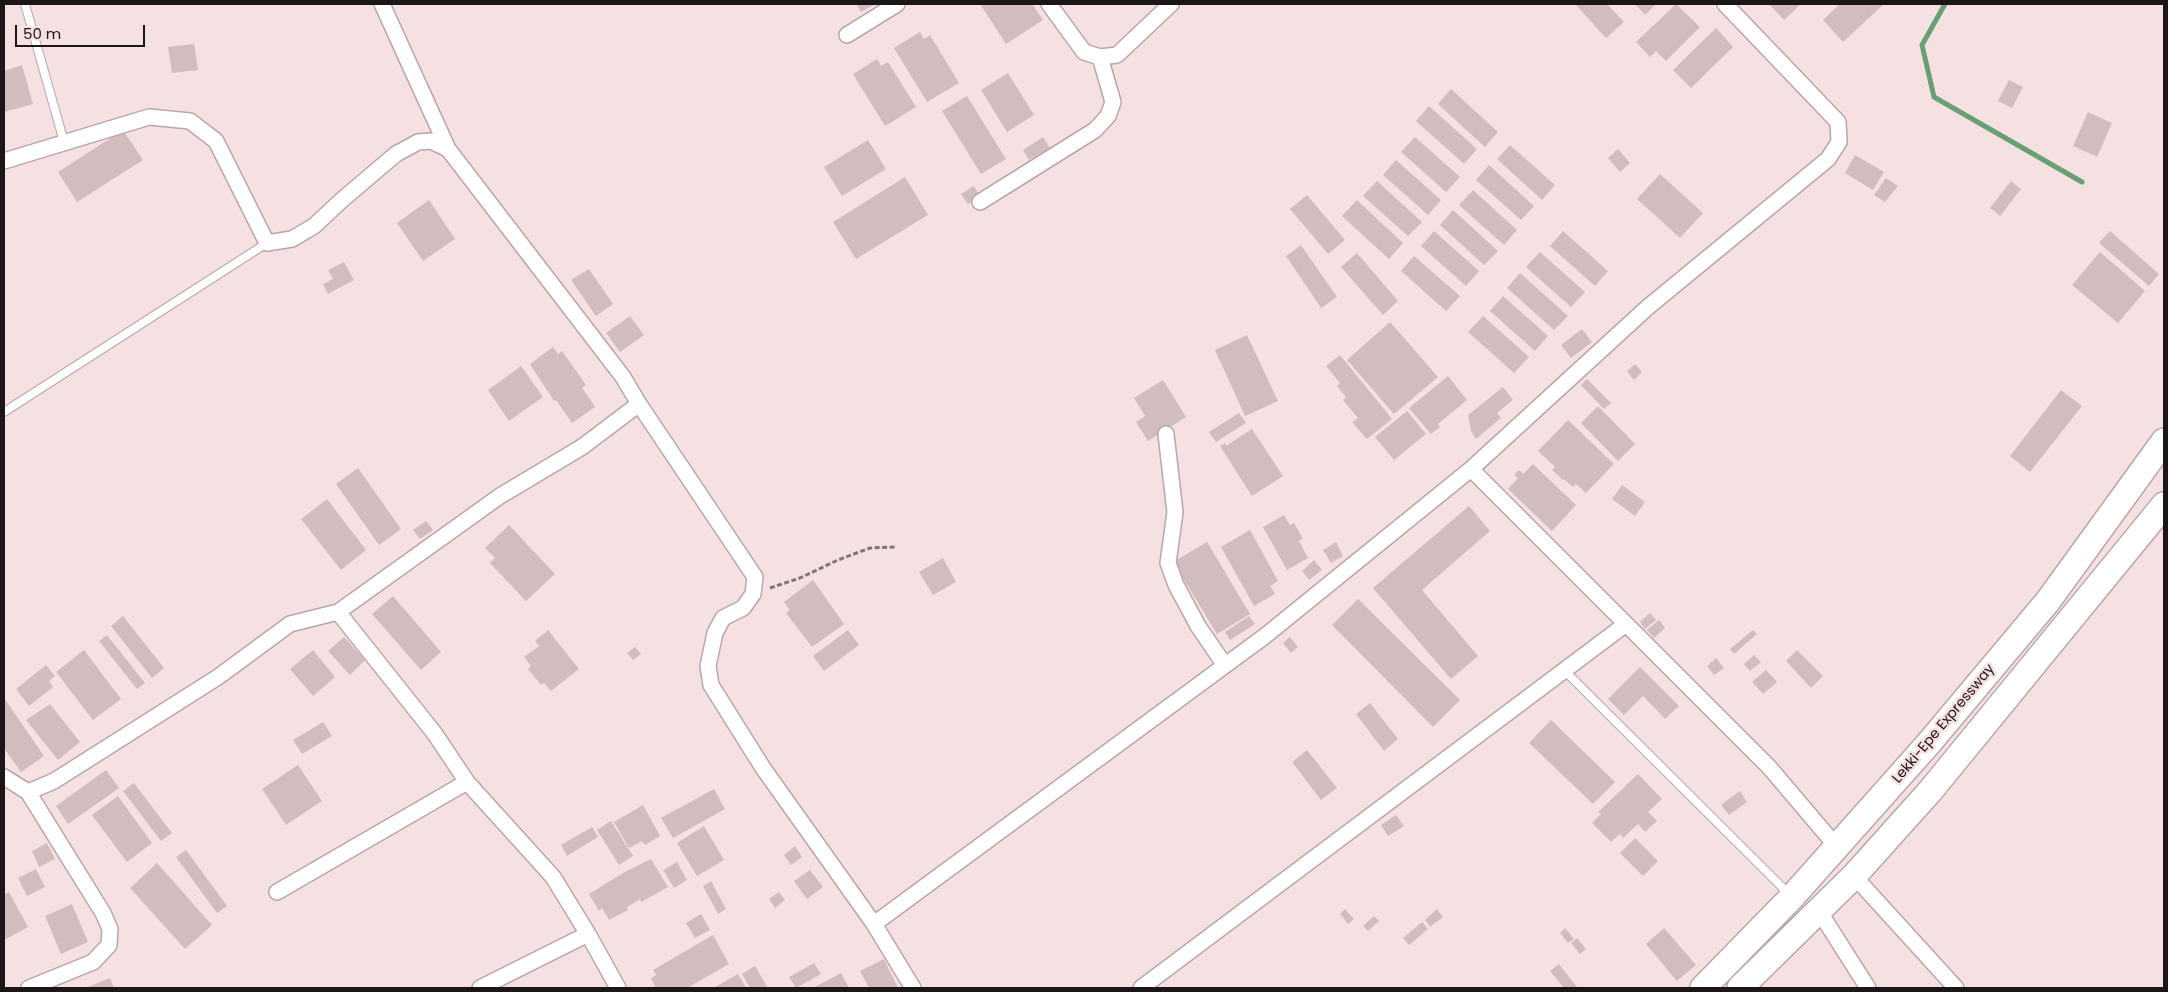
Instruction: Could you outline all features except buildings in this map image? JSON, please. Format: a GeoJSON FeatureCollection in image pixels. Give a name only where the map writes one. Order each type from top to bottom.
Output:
{"type":"FeatureCollection","features":[{"type":"Feature","properties":{"kind":"highway","name":"Lekki-Epe Expressway"},"geometry":{"type":"LineString","coordinates":[[1703,988],[1792,897],[1929,743],[2048,601],[2164,441]]}},
{"type":"Feature","properties":{"kind":"highway"},"geometry":{"type":"LineString","coordinates":[[1740,988],[1854,876],[1931,790],[2164,505]]}},
{"type":"Feature","properties":{"kind":"street"},"geometry":{"type":"LineString","coordinates":[[382,4],[448,149],[623,376],[639,404],[755,577],[752,594],[743,608],[723,618],[715,633],[708,666],[711,685],[763,768],[874,924],[913,988]]}},
{"type":"Feature","properties":{"kind":"street"},"geometry":{"type":"LineString","coordinates":[[847,35],[897,4]]}},
{"type":"Feature","properties":{"kind":"street"},"geometry":{"type":"LineString","coordinates":[[1049,4],[1084,52],[1100,57],[1117,55],[1171,4]]}},
{"type":"Feature","properties":{"kind":"street"},"geometry":{"type":"LineString","coordinates":[[874,924],[1224,664],[1265,636],[1471,469],[1648,307],[1828,158],[1839,142],[1838,122],[1725,4]]}},
{"type":"Feature","properties":{"kind":"street"},"geometry":{"type":"LineString","coordinates":[[980,202],[1095,130],[1108,116],[1113,102],[1100,57]]}},
{"type":"Feature","properties":{"kind":"street"},"geometry":{"type":"LineString","coordinates":[[4,161],[149,116],[190,121],[216,141],[267,243],[292,239],[314,226],[343,198],[396,154],[418,142],[432,141],[448,149]]}},
{"type":"Feature","properties":{"kind":"street"},"geometry":{"type":"LineString","coordinates":[[28,792],[54,781],[218,677],[290,624],[338,612],[500,496],[582,447],[639,404]]}},
{"type":"Feature","properties":{"kind":"street"},"geometry":{"type":"LineString","coordinates":[[1166,434],[1176,512],[1168,563],[1176,585],[1198,626],[1224,664]]}},
{"type":"Feature","properties":{"kind":"street"},"geometry":{"type":"LineString","coordinates":[[1471,469],[1769,767],[1838,847]]}},
{"type":"Feature","properties":{"kind":"street"},"geometry":{"type":"LineString","coordinates":[[338,612],[435,734],[467,782],[553,877],[618,988]]}},
{"type":"Feature","properties":{"kind":"street"},"geometry":{"type":"LineString","coordinates":[[1141,988],[1626,624]]}},
{"type":"Feature","properties":{"kind":"street"},"geometry":{"type":"LineString","coordinates":[[4,777],[28,792],[103,912],[110,929],[109,945],[93,962],[29,988]]}},
{"type":"Feature","properties":{"kind":"street"},"geometry":{"type":"LineString","coordinates":[[277,892],[467,782]]}},
{"type":"Feature","properties":{"kind":"street"},"geometry":{"type":"LineString","coordinates":[[1854,876],[1956,988]]}},
{"type":"Feature","properties":{"kind":"street"},"geometry":{"type":"LineString","coordinates":[[1819,910],[1868,988]]}},
{"type":"Feature","properties":{"kind":"street"},"geometry":{"type":"LineString","coordinates":[[480,988],[588,934]]}},
{"type":"Feature","properties":{"kind":"lane"},"geometry":{"type":"LineString","coordinates":[[25,4],[64,142]]}},
{"type":"Feature","properties":{"kind":"lane"},"geometry":{"type":"LineString","coordinates":[[4,412],[267,243]]}},
{"type":"Feature","properties":{"kind":"lane"},"geometry":{"type":"LineString","coordinates":[[1565,671],[1792,897]]}},
{"type":"Feature","properties":{"kind":"path"},"geometry":{"type":"LineString","coordinates":[[752,594],[800,578],[838,560],[870,548],[895,547]]}},
{"type":"Feature","properties":{"kind":"waterway"},"geometry":{"type":"LineString","coordinates":[[1945,4],[1922,45],[1934,97],[2082,182]]}}]}
